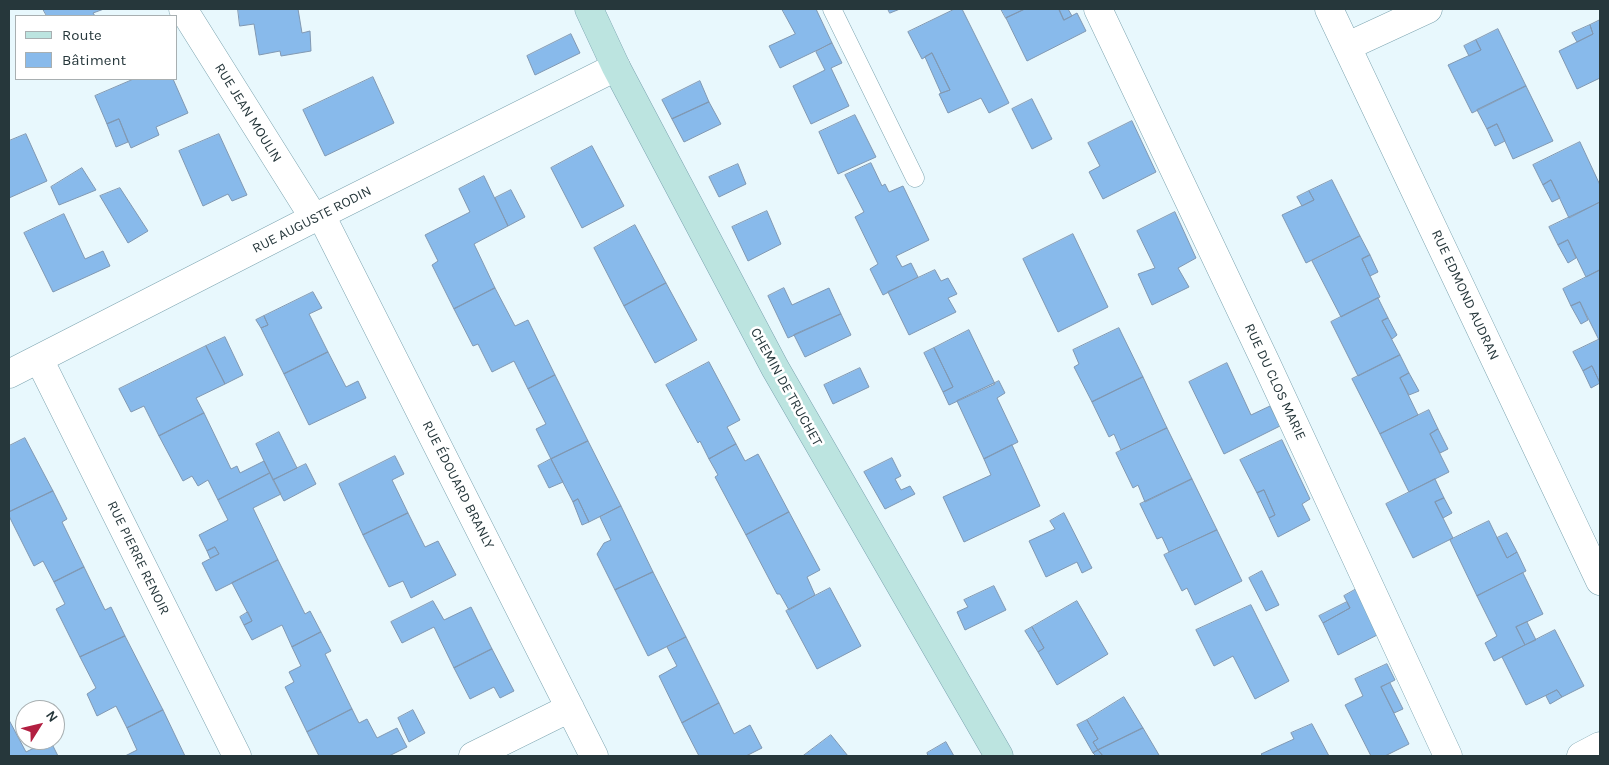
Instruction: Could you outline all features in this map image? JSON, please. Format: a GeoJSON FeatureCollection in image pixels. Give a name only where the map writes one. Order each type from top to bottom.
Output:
{"type":"FeatureCollection","features":[{"type":"Feature","properties":{"kind":"main road","name":"CHEMIN DE TRUCHET"},"geometry":{"type":"LineString","coordinates":[[589,9],[616,67],[775,368],[999,756]]}},
{"type":"Feature","properties":{"kind":"street","name":"RUE JEAN MOULIN"},"geometry":{"type":"LineString","coordinates":[[182,9],[318,216]]}},
{"type":"Feature","properties":{"kind":"street","name":"RUE DU CLOS MARIE"},"geometry":{"type":"LineString","coordinates":[[1098,9],[1266,363],[1448,756]]}},
{"type":"Feature","properties":{"kind":"street","name":"RUE EDMOND AUDRAN"},"geometry":{"type":"LineString","coordinates":[[1329,9],[1597,564]]}},
{"type":"Feature","properties":{"kind":"street"},"geometry":{"type":"LineString","coordinates":[[1348,46],[1428,9]]}},
{"type":"Feature","properties":{"kind":"street","name":"RUE AUGUSTE RODIN"},"geometry":{"type":"LineString","coordinates":[[9,374],[318,216],[616,67]]}},
{"type":"Feature","properties":{"kind":"street","name":"RUE ÉDOUARD BRANLY"},"geometry":{"type":"LineString","coordinates":[[318,216],[594,756]]}},
{"type":"Feature","properties":{"kind":"street","name":"RUE PIERRE RENOIR"},"geometry":{"type":"LineString","coordinates":[[39,359],[237,756]]}},
{"type":"Feature","properties":{"kind":"street"},"geometry":{"type":"LineString","coordinates":[[473,756],[570,708]]}},
{"type":"Feature","properties":{"kind":"street"},"geometry":{"type":"LineString","coordinates":[[1581,756],[1600,746]]}},
{"type":"Feature","properties":{"kind":"lane"},"geometry":{"type":"LineString","coordinates":[[832,9],[915,178]]}},
{"type":"Feature","properties":{"kind":"building"},"geometry":{"type":"Polygon","coordinates":[[[43,9],[104,9],[93,13],[94,15],[46,15],[43,9]]]}},
{"type":"Feature","properties":{"kind":"building"},"geometry":{"type":"Polygon","coordinates":[[[238,9],[298,9],[302,33],[310,31],[311,51],[281,56],[280,51],[259,55],[254,24],[240,26],[238,9]]]}},
{"type":"Feature","properties":{"kind":"building"},"geometry":{"type":"Polygon","coordinates":[[[782,9],[816,9],[832,43],[780,68],[769,46],[795,34],[782,9]]]}},
{"type":"Feature","properties":{"kind":"building"},"geometry":{"type":"Polygon","coordinates":[[[888,9],[900,9],[890,13],[888,9]]]}},
{"type":"Feature","properties":{"kind":"building"},"geometry":{"type":"Polygon","coordinates":[[[955,9],[962,9],[1009,103],[989,113],[981,98],[948,113],[939,94],[950,90],[932,53],[922,59],[908,32],[955,9]]]}},
{"type":"Feature","properties":{"kind":"building"},"geometry":{"type":"Polygon","coordinates":[[[1001,9],[1025,9],[1006,18],[1001,9]]]}},
{"type":"Feature","properties":{"kind":"building"},"geometry":{"type":"Polygon","coordinates":[[[1025,9],[1059,9],[1064,20],[1077,13],[1086,31],[1027,61],[1006,18],[1025,9]]]}},
{"type":"Feature","properties":{"kind":"building"},"geometry":{"type":"Polygon","coordinates":[[[1059,9],[1068,9],[1072,16],[1064,20],[1059,9]]]}},
{"type":"Feature","properties":{"kind":"building"},"geometry":{"type":"Polygon","coordinates":[[[1600,20],[1600,78],[1577,89],[1559,51],[1593,34],[1590,25],[1600,20]]]}},
{"type":"Feature","properties":{"kind":"building"},"geometry":{"type":"Polygon","coordinates":[[[1590,25],[1593,34],[1577,42],[1572,33],[1590,25]]]}},
{"type":"Feature","properties":{"kind":"building"},"geometry":{"type":"Polygon","coordinates":[[[1498,29],[1526,86],[1472,113],[1448,65],[1481,50],[1476,40],[1498,29]]]}},
{"type":"Feature","properties":{"kind":"building"},"geometry":{"type":"Polygon","coordinates":[[[571,34],[580,53],[535,75],[527,56],[571,34]]]}},
{"type":"Feature","properties":{"kind":"building"},"geometry":{"type":"Polygon","coordinates":[[[1476,40],[1481,50],[1469,56],[1464,46],[1476,40]]]}},
{"type":"Feature","properties":{"kind":"building"},"geometry":{"type":"Polygon","coordinates":[[[832,43],[842,63],[831,68],[849,106],[811,124],[793,86],[825,70],[816,52],[832,43]]]}},
{"type":"Feature","properties":{"kind":"building"},"geometry":{"type":"Polygon","coordinates":[[[932,53],[950,90],[941,93],[925,57],[932,53]]]}},
{"type":"Feature","properties":{"kind":"building"},"geometry":{"type":"Polygon","coordinates":[[[373,77],[394,123],[325,156],[303,110],[373,77]]]}},
{"type":"Feature","properties":{"kind":"building"},"geometry":{"type":"Polygon","coordinates":[[[132,80],[173,80],[188,113],[156,127],[159,135],[131,148],[119,119],[107,124],[95,96],[132,80]]]}},
{"type":"Feature","properties":{"kind":"building"},"geometry":{"type":"Polygon","coordinates":[[[700,81],[709,102],[672,119],[662,100],[700,81]]]}},
{"type":"Feature","properties":{"kind":"building"},"geometry":{"type":"Polygon","coordinates":[[[1526,86],[1553,141],[1513,159],[1497,124],[1487,129],[1477,110],[1526,86]]]}},
{"type":"Feature","properties":{"kind":"building"},"geometry":{"type":"Polygon","coordinates":[[[1032,99],[1052,139],[1032,149],[1012,109],[1032,99]]]}},
{"type":"Feature","properties":{"kind":"building"},"geometry":{"type":"Polygon","coordinates":[[[709,102],[721,124],[684,142],[672,119],[709,102]]]}},
{"type":"Feature","properties":{"kind":"building"},"geometry":{"type":"Polygon","coordinates":[[[855,115],[876,157],[838,174],[819,132],[855,115]]]}},
{"type":"Feature","properties":{"kind":"building"},"geometry":{"type":"Polygon","coordinates":[[[119,119],[128,142],[116,147],[107,124],[119,119]]]}},
{"type":"Feature","properties":{"kind":"building"},"geometry":{"type":"Polygon","coordinates":[[[1132,121],[1156,172],[1103,199],[1089,172],[1100,166],[1088,143],[1132,121]]]}},
{"type":"Feature","properties":{"kind":"building"},"geometry":{"type":"Polygon","coordinates":[[[1497,124],[1505,141],[1495,146],[1487,129],[1497,124]]]}},
{"type":"Feature","properties":{"kind":"building"},"geometry":{"type":"Polygon","coordinates":[[[26,134],[47,181],[9,198],[9,141],[26,134]]]}},
{"type":"Feature","properties":{"kind":"building"},"geometry":{"type":"Polygon","coordinates":[[[219,134],[247,195],[232,201],[228,194],[203,206],[179,151],[219,134]]]}},
{"type":"Feature","properties":{"kind":"building"},"geometry":{"type":"Polygon","coordinates":[[[1580,142],[1600,185],[1600,202],[1569,218],[1551,180],[1543,185],[1533,165],[1580,142]]]}},
{"type":"Feature","properties":{"kind":"building"},"geometry":{"type":"Polygon","coordinates":[[[592,146],[624,206],[582,228],[551,168],[592,146]]]}},
{"type":"Feature","properties":{"kind":"building"},"geometry":{"type":"Polygon","coordinates":[[[871,163],[882,186],[885,184],[889,192],[903,186],[929,240],[896,256],[902,267],[911,263],[918,277],[883,295],[870,269],[878,264],[855,217],[864,212],[845,175],[871,163]]]}},
{"type":"Feature","properties":{"kind":"building"},"geometry":{"type":"Polygon","coordinates":[[[738,164],[746,184],[719,197],[709,177],[738,164]]]}},
{"type":"Feature","properties":{"kind":"building"},"geometry":{"type":"Polygon","coordinates":[[[82,168],[96,190],[59,205],[51,187],[82,168]]]}},
{"type":"Feature","properties":{"kind":"building"},"geometry":{"type":"Polygon","coordinates":[[[484,176],[508,226],[474,244],[495,288],[454,309],[432,265],[438,261],[425,235],[470,212],[459,189],[484,176]]]}},
{"type":"Feature","properties":{"kind":"building"},"geometry":{"type":"Polygon","coordinates":[[[1332,180],[1360,236],[1306,263],[1282,215],[1314,200],[1309,191],[1332,180]]]}},
{"type":"Feature","properties":{"kind":"building"},"geometry":{"type":"Polygon","coordinates":[[[1551,180],[1560,198],[1552,202],[1543,185],[1551,180]]]}},
{"type":"Feature","properties":{"kind":"building"},"geometry":{"type":"Polygon","coordinates":[[[120,188],[148,231],[128,243],[100,196],[120,188]]]}},
{"type":"Feature","properties":{"kind":"building"},"geometry":{"type":"Polygon","coordinates":[[[511,190],[525,217],[508,226],[495,198],[511,190]]]}},
{"type":"Feature","properties":{"kind":"building"},"geometry":{"type":"Polygon","coordinates":[[[1309,191],[1314,200],[1302,206],[1297,197],[1309,191]]]}},
{"type":"Feature","properties":{"kind":"building"},"geometry":{"type":"Polygon","coordinates":[[[1599,203],[1600,270],[1586,277],[1568,240],[1558,245],[1549,227],[1599,203]]]}},
{"type":"Feature","properties":{"kind":"building"},"geometry":{"type":"Polygon","coordinates":[[[767,211],[781,244],[748,261],[732,227],[767,211]]]}},
{"type":"Feature","properties":{"kind":"building"},"geometry":{"type":"Polygon","coordinates":[[[1175,212],[1196,258],[1178,268],[1189,287],[1152,305],[1138,274],[1155,268],[1137,231],[1175,212]]]}},
{"type":"Feature","properties":{"kind":"building"},"geometry":{"type":"Polygon","coordinates":[[[64,214],[85,259],[103,251],[110,266],[53,292],[24,233],[64,214]]]}},
{"type":"Feature","properties":{"kind":"building"},"geometry":{"type":"Polygon","coordinates":[[[635,225],[666,283],[624,306],[594,248],[635,225]]]}},
{"type":"Feature","properties":{"kind":"building"},"geometry":{"type":"Polygon","coordinates":[[[1073,234],[1108,307],[1058,332],[1023,259],[1073,234]]]}},
{"type":"Feature","properties":{"kind":"building"},"geometry":{"type":"Polygon","coordinates":[[[1360,236],[1370,255],[1362,259],[1380,297],[1341,317],[1312,261],[1360,236]]]}},
{"type":"Feature","properties":{"kind":"building"},"geometry":{"type":"Polygon","coordinates":[[[1568,240],[1576,258],[1568,263],[1558,245],[1568,240]]]}},
{"type":"Feature","properties":{"kind":"building"},"geometry":{"type":"Polygon","coordinates":[[[1370,255],[1378,272],[1370,276],[1362,259],[1370,255]]]}},
{"type":"Feature","properties":{"kind":"building"},"geometry":{"type":"Polygon","coordinates":[[[935,270],[941,281],[948,278],[957,294],[948,298],[956,312],[909,335],[888,292],[935,270]]]}},
{"type":"Feature","properties":{"kind":"building"},"geometry":{"type":"Polygon","coordinates":[[[1600,270],[1599,340],[1580,302],[1571,306],[1563,289],[1600,270]]]}},
{"type":"Feature","properties":{"kind":"building"},"geometry":{"type":"Polygon","coordinates":[[[666,283],[697,340],[655,363],[624,306],[666,283]]]}},
{"type":"Feature","properties":{"kind":"building"},"geometry":{"type":"Polygon","coordinates":[[[495,288],[515,326],[528,320],[555,375],[528,389],[514,361],[492,372],[478,344],[473,346],[454,309],[495,288]]]}},
{"type":"Feature","properties":{"kind":"building"},"geometry":{"type":"Polygon","coordinates":[[[784,288],[792,305],[829,288],[841,314],[788,338],[768,296],[784,288]]]}},
{"type":"Feature","properties":{"kind":"building"},"geometry":{"type":"Polygon","coordinates":[[[313,292],[322,308],[309,314],[328,352],[284,374],[261,328],[268,325],[264,316],[313,292]]]}},
{"type":"Feature","properties":{"kind":"building"},"geometry":{"type":"Polygon","coordinates":[[[1378,298],[1388,318],[1382,321],[1400,355],[1358,376],[1331,322],[1378,298]]]}},
{"type":"Feature","properties":{"kind":"building"},"geometry":{"type":"Polygon","coordinates":[[[1580,302],[1588,320],[1581,324],[1571,306],[1580,302]]]}},
{"type":"Feature","properties":{"kind":"building"},"geometry":{"type":"Polygon","coordinates":[[[841,314],[851,335],[805,357],[794,335],[841,314]]]}},
{"type":"Feature","properties":{"kind":"building"},"geometry":{"type":"Polygon","coordinates":[[[264,316],[268,325],[261,328],[256,320],[264,316]]]}},
{"type":"Feature","properties":{"kind":"building"},"geometry":{"type":"Polygon","coordinates":[[[1388,318],[1397,335],[1392,339],[1382,321],[1388,318]]]}},
{"type":"Feature","properties":{"kind":"building"},"geometry":{"type":"Polygon","coordinates":[[[1119,328],[1143,377],[1092,402],[1074,367],[1079,364],[1073,350],[1119,328]]]}},
{"type":"Feature","properties":{"kind":"building"},"geometry":{"type":"Polygon","coordinates":[[[969,330],[995,384],[949,405],[943,392],[953,387],[934,348],[969,330]]]}},
{"type":"Feature","properties":{"kind":"building"},"geometry":{"type":"Polygon","coordinates":[[[225,337],[243,375],[225,384],[206,346],[225,337]]]}},
{"type":"Feature","properties":{"kind":"building"},"geometry":{"type":"Polygon","coordinates":[[[1600,339],[1600,383],[1592,366],[1583,371],[1573,352],[1600,339]]]}},
{"type":"Feature","properties":{"kind":"building"},"geometry":{"type":"Polygon","coordinates":[[[206,346],[225,384],[196,398],[204,413],[159,436],[144,406],[131,412],[119,389],[206,346]]]}},
{"type":"Feature","properties":{"kind":"building"},"geometry":{"type":"Polygon","coordinates":[[[934,348],[953,387],[943,392],[924,353],[934,348]]]}},
{"type":"Feature","properties":{"kind":"building"},"geometry":{"type":"Polygon","coordinates":[[[328,352],[346,387],[358,381],[366,398],[309,425],[284,374],[328,352]]]}},
{"type":"Feature","properties":{"kind":"building"},"geometry":{"type":"Polygon","coordinates":[[[1400,355],[1409,373],[1400,378],[1418,415],[1380,434],[1352,379],[1400,355]]]}},
{"type":"Feature","properties":{"kind":"building"},"geometry":{"type":"Polygon","coordinates":[[[709,362],[740,420],[727,427],[736,444],[709,459],[666,385],[709,362]]]}},
{"type":"Feature","properties":{"kind":"building"},"geometry":{"type":"Polygon","coordinates":[[[1227,363],[1251,415],[1270,406],[1280,426],[1224,454],[1189,382],[1227,363]]]}},
{"type":"Feature","properties":{"kind":"building"},"geometry":{"type":"Polygon","coordinates":[[[1592,366],[1600,383],[1591,388],[1583,371],[1592,366]]]}},
{"type":"Feature","properties":{"kind":"building"},"geometry":{"type":"Polygon","coordinates":[[[860,368],[869,387],[833,404],[824,385],[860,368]]]}},
{"type":"Feature","properties":{"kind":"building"},"geometry":{"type":"Polygon","coordinates":[[[1409,373],[1419,391],[1409,395],[1400,378],[1409,373]]]}},
{"type":"Feature","properties":{"kind":"building"},"geometry":{"type":"Polygon","coordinates":[[[555,375],[588,441],[551,459],[536,429],[546,424],[528,389],[555,375]]]}},
{"type":"Feature","properties":{"kind":"building"},"geometry":{"type":"Polygon","coordinates":[[[1143,377],[1167,428],[1121,450],[1114,434],[1109,437],[1092,402],[1143,377]]]}},
{"type":"Feature","properties":{"kind":"building"},"geometry":{"type":"Polygon","coordinates":[[[999,381],[1005,393],[997,398],[1018,442],[984,459],[957,401],[999,381]]]}},
{"type":"Feature","properties":{"kind":"building"},"geometry":{"type":"Polygon","coordinates":[[[1429,410],[1438,429],[1430,434],[1449,472],[1409,492],[1380,434],[1429,410]]]}},
{"type":"Feature","properties":{"kind":"building"},"geometry":{"type":"Polygon","coordinates":[[[204,413],[231,469],[237,466],[240,473],[264,461],[270,473],[218,500],[208,480],[198,486],[192,476],[183,481],[159,436],[204,413]]]}},
{"type":"Feature","properties":{"kind":"building"},"geometry":{"type":"Polygon","coordinates":[[[1167,428],[1192,479],[1145,502],[1138,485],[1133,488],[1116,453],[1167,428]]]}},
{"type":"Feature","properties":{"kind":"building"},"geometry":{"type":"Polygon","coordinates":[[[1438,429],[1448,449],[1440,453],[1430,434],[1438,429]]]}},
{"type":"Feature","properties":{"kind":"building"},"geometry":{"type":"Polygon","coordinates":[[[279,432],[297,468],[273,480],[256,444],[279,432]]]}},
{"type":"Feature","properties":{"kind":"building"},"geometry":{"type":"Polygon","coordinates":[[[25,438],[53,491],[9,512],[9,446],[25,438]]]}},
{"type":"Feature","properties":{"kind":"building"},"geometry":{"type":"Polygon","coordinates":[[[1282,440],[1310,499],[1302,504],[1310,520],[1278,537],[1269,518],[1275,515],[1264,490],[1257,493],[1240,460],[1282,440]]]}},
{"type":"Feature","properties":{"kind":"building"},"geometry":{"type":"Polygon","coordinates":[[[588,441],[621,506],[589,522],[578,499],[573,502],[551,459],[588,441]]]}},
{"type":"Feature","properties":{"kind":"building"},"geometry":{"type":"Polygon","coordinates":[[[736,444],[745,461],[758,454],[789,512],[746,535],[715,477],[718,475],[709,459],[736,444]]]}},
{"type":"Feature","properties":{"kind":"building"},"geometry":{"type":"Polygon","coordinates":[[[1012,445],[1040,506],[964,542],[943,497],[991,475],[984,459],[1012,445]]]}},
{"type":"Feature","properties":{"kind":"building"},"geometry":{"type":"Polygon","coordinates":[[[395,456],[404,474],[392,480],[408,513],[363,535],[339,484],[395,456]]]}},
{"type":"Feature","properties":{"kind":"building"},"geometry":{"type":"Polygon","coordinates":[[[892,458],[901,476],[895,479],[901,490],[910,486],[915,494],[885,509],[864,472],[892,458]]]}},
{"type":"Feature","properties":{"kind":"building"},"geometry":{"type":"Polygon","coordinates":[[[551,459],[563,482],[549,488],[538,466],[551,459]]]}},
{"type":"Feature","properties":{"kind":"building"},"geometry":{"type":"Polygon","coordinates":[[[306,464],[316,484],[284,501],[273,480],[306,464]]]}},
{"type":"Feature","properties":{"kind":"building"},"geometry":{"type":"Polygon","coordinates":[[[270,473],[281,494],[253,508],[278,560],[216,591],[202,563],[219,554],[215,547],[207,551],[199,535],[228,520],[218,500],[270,473]]]}},
{"type":"Feature","properties":{"kind":"building"},"geometry":{"type":"Polygon","coordinates":[[[1192,479],[1217,530],[1169,552],[1162,537],[1157,539],[1140,504],[1192,479]]]}},
{"type":"Feature","properties":{"kind":"building"},"geometry":{"type":"Polygon","coordinates":[[[1435,479],[1444,498],[1435,502],[1453,538],[1413,558],[1386,504],[1435,479]]]}},
{"type":"Feature","properties":{"kind":"building"},"geometry":{"type":"Polygon","coordinates":[[[1264,490],[1275,515],[1269,518],[1257,493],[1264,490]]]}},
{"type":"Feature","properties":{"kind":"building"},"geometry":{"type":"Polygon","coordinates":[[[53,491],[67,519],[62,522],[84,567],[54,582],[43,561],[34,566],[9,516],[9,512],[53,491]]]}},
{"type":"Feature","properties":{"kind":"building"},"geometry":{"type":"Polygon","coordinates":[[[1444,498],[1452,513],[1443,518],[1435,502],[1444,498]]]}},
{"type":"Feature","properties":{"kind":"building"},"geometry":{"type":"Polygon","coordinates":[[[578,499],[589,522],[582,525],[573,502],[578,499]]]}},
{"type":"Feature","properties":{"kind":"building"},"geometry":{"type":"Polygon","coordinates":[[[621,506],[653,572],[615,590],[597,554],[604,543],[611,540],[600,517],[621,506]]]}},
{"type":"Feature","properties":{"kind":"building"},"geometry":{"type":"Polygon","coordinates":[[[789,512],[820,570],[807,577],[815,595],[789,610],[780,594],[777,594],[746,535],[789,512]]]}},
{"type":"Feature","properties":{"kind":"building"},"geometry":{"type":"Polygon","coordinates":[[[408,513],[425,547],[438,541],[456,575],[411,598],[403,581],[389,587],[363,535],[408,513]]]}},
{"type":"Feature","properties":{"kind":"building"},"geometry":{"type":"Polygon","coordinates":[[[1064,513],[1092,568],[1082,573],[1077,562],[1046,577],[1029,541],[1055,529],[1050,521],[1064,513]]]}},
{"type":"Feature","properties":{"kind":"building"},"geometry":{"type":"Polygon","coordinates":[[[1489,521],[1507,558],[1517,552],[1526,571],[1477,596],[1450,540],[1489,521]]]}},
{"type":"Feature","properties":{"kind":"building"},"geometry":{"type":"Polygon","coordinates":[[[1217,530],[1242,581],[1195,605],[1187,588],[1182,591],[1164,555],[1217,530]]]}},
{"type":"Feature","properties":{"kind":"building"},"geometry":{"type":"Polygon","coordinates":[[[1507,533],[1517,552],[1507,558],[1497,538],[1507,533]]]}},
{"type":"Feature","properties":{"kind":"building"},"geometry":{"type":"Polygon","coordinates":[[[215,547],[219,554],[210,558],[207,551],[215,547]]]}},
{"type":"Feature","properties":{"kind":"building"},"geometry":{"type":"Polygon","coordinates":[[[278,560],[305,614],[310,611],[321,632],[292,647],[282,625],[252,640],[244,625],[252,621],[232,583],[278,560]]]}},
{"type":"Feature","properties":{"kind":"building"},"geometry":{"type":"Polygon","coordinates":[[[84,567],[105,610],[111,607],[125,636],[80,657],[56,609],[65,604],[54,582],[84,567]]]}},
{"type":"Feature","properties":{"kind":"building"},"geometry":{"type":"Polygon","coordinates":[[[1262,571],[1279,605],[1266,611],[1249,578],[1262,571]]]}},
{"type":"Feature","properties":{"kind":"building"},"geometry":{"type":"Polygon","coordinates":[[[653,572],[686,637],[648,656],[615,590],[653,572]]]}},
{"type":"Feature","properties":{"kind":"building"},"geometry":{"type":"Polygon","coordinates":[[[1523,573],[1543,614],[1516,627],[1525,645],[1494,661],[1485,643],[1497,636],[1477,596],[1523,573]]]}},
{"type":"Feature","properties":{"kind":"building"},"geometry":{"type":"Polygon","coordinates":[[[994,586],[1006,610],[965,630],[957,612],[968,607],[964,600],[994,586]]]}},
{"type":"Feature","properties":{"kind":"building"},"geometry":{"type":"Polygon","coordinates":[[[1360,587],[1383,632],[1338,655],[1323,623],[1350,608],[1344,596],[1360,587]]]}},
{"type":"Feature","properties":{"kind":"building"},"geometry":{"type":"Polygon","coordinates":[[[830,588],[861,646],[817,669],[786,611],[830,588]]]}},
{"type":"Feature","properties":{"kind":"building"},"geometry":{"type":"Polygon","coordinates":[[[433,601],[444,620],[471,607],[492,649],[454,668],[434,627],[402,643],[391,622],[433,601]]]}},
{"type":"Feature","properties":{"kind":"building"},"geometry":{"type":"Polygon","coordinates":[[[1077,601],[1108,654],[1057,685],[1038,652],[1044,648],[1032,627],[1077,601]]]}},
{"type":"Feature","properties":{"kind":"building"},"geometry":{"type":"Polygon","coordinates":[[[1347,602],[1350,608],[1323,623],[1319,616],[1347,602]]]}},
{"type":"Feature","properties":{"kind":"building"},"geometry":{"type":"Polygon","coordinates":[[[1251,605],[1289,681],[1255,699],[1233,656],[1214,666],[1196,630],[1251,605]]]}},
{"type":"Feature","properties":{"kind":"building"},"geometry":{"type":"Polygon","coordinates":[[[248,612],[252,621],[244,625],[240,617],[248,612]]]}},
{"type":"Feature","properties":{"kind":"building"},"geometry":{"type":"Polygon","coordinates":[[[1527,622],[1536,640],[1525,645],[1516,627],[1527,622]]]}},
{"type":"Feature","properties":{"kind":"building"},"geometry":{"type":"Polygon","coordinates":[[[1032,627],[1044,648],[1038,652],[1025,631],[1032,627]]]}},
{"type":"Feature","properties":{"kind":"building"},"geometry":{"type":"Polygon","coordinates":[[[1555,630],[1584,686],[1562,697],[1557,690],[1526,705],[1502,657],[1555,630]]]}},
{"type":"Feature","properties":{"kind":"building"},"geometry":{"type":"Polygon","coordinates":[[[321,632],[331,651],[325,654],[352,709],[307,732],[285,687],[294,682],[289,672],[301,666],[292,647],[321,632]]]}},
{"type":"Feature","properties":{"kind":"building"},"geometry":{"type":"Polygon","coordinates":[[[125,636],[163,710],[127,728],[116,706],[97,716],[87,694],[96,688],[80,657],[125,636]]]}},
{"type":"Feature","properties":{"kind":"building"},"geometry":{"type":"Polygon","coordinates":[[[686,637],[719,703],[682,723],[659,676],[677,666],[667,647],[686,637]]]}},
{"type":"Feature","properties":{"kind":"building"},"geometry":{"type":"Polygon","coordinates":[[[492,649],[514,691],[500,698],[494,687],[470,699],[454,668],[492,649]]]}},
{"type":"Feature","properties":{"kind":"building"},"geometry":{"type":"Polygon","coordinates":[[[1387,664],[1395,680],[1381,687],[1409,744],[1385,756],[1371,756],[1345,705],[1363,696],[1355,679],[1387,664]]]}},
{"type":"Feature","properties":{"kind":"building"},"geometry":{"type":"Polygon","coordinates":[[[1390,683],[1403,709],[1394,713],[1381,687],[1390,683]]]}},
{"type":"Feature","properties":{"kind":"building"},"geometry":{"type":"Polygon","coordinates":[[[1557,690],[1562,697],[1550,704],[1546,696],[1557,690]]]}},
{"type":"Feature","properties":{"kind":"building"},"geometry":{"type":"Polygon","coordinates":[[[1124,697],[1143,728],[1098,750],[1093,742],[1098,739],[1087,720],[1124,697]]]}},
{"type":"Feature","properties":{"kind":"building"},"geometry":{"type":"Polygon","coordinates":[[[719,703],[734,734],[750,725],[762,748],[746,756],[699,756],[682,723],[719,703]]]}},
{"type":"Feature","properties":{"kind":"building"},"geometry":{"type":"Polygon","coordinates":[[[352,709],[359,723],[367,719],[377,738],[397,728],[407,747],[389,756],[319,756],[307,732],[352,709]]]}},
{"type":"Feature","properties":{"kind":"building"},"geometry":{"type":"Polygon","coordinates":[[[163,710],[185,756],[125,756],[137,750],[127,728],[163,710]]]}},
{"type":"Feature","properties":{"kind":"building"},"geometry":{"type":"Polygon","coordinates":[[[413,710],[425,733],[409,742],[398,718],[413,710]]]}},
{"type":"Feature","properties":{"kind":"building"},"geometry":{"type":"Polygon","coordinates":[[[9,720],[15,731],[15,750],[25,750],[26,752],[30,750],[55,750],[58,756],[9,756],[9,720]]]}},
{"type":"Feature","properties":{"kind":"building"},"geometry":{"type":"Polygon","coordinates":[[[1087,720],[1098,739],[1093,742],[1098,750],[1093,753],[1077,725],[1087,720]]]}},
{"type":"Feature","properties":{"kind":"building"},"geometry":{"type":"Polygon","coordinates":[[[1312,724],[1329,756],[1263,756],[1261,754],[1294,739],[1291,733],[1312,724]]]}},
{"type":"Feature","properties":{"kind":"building"},"geometry":{"type":"Polygon","coordinates":[[[1143,728],[1159,755],[1103,756],[1098,750],[1143,728]]]}},
{"type":"Feature","properties":{"kind":"building"},"geometry":{"type":"Polygon","coordinates":[[[831,735],[848,756],[803,756],[831,735]]]}},
{"type":"Feature","properties":{"kind":"building"},"geometry":{"type":"Polygon","coordinates":[[[946,742],[954,756],[928,756],[927,753],[946,742]]]}},
{"type":"Feature","properties":{"kind":"building"},"geometry":{"type":"Polygon","coordinates":[[[1098,750],[1103,756],[1096,756],[1093,753],[1098,750]]]}}]}
